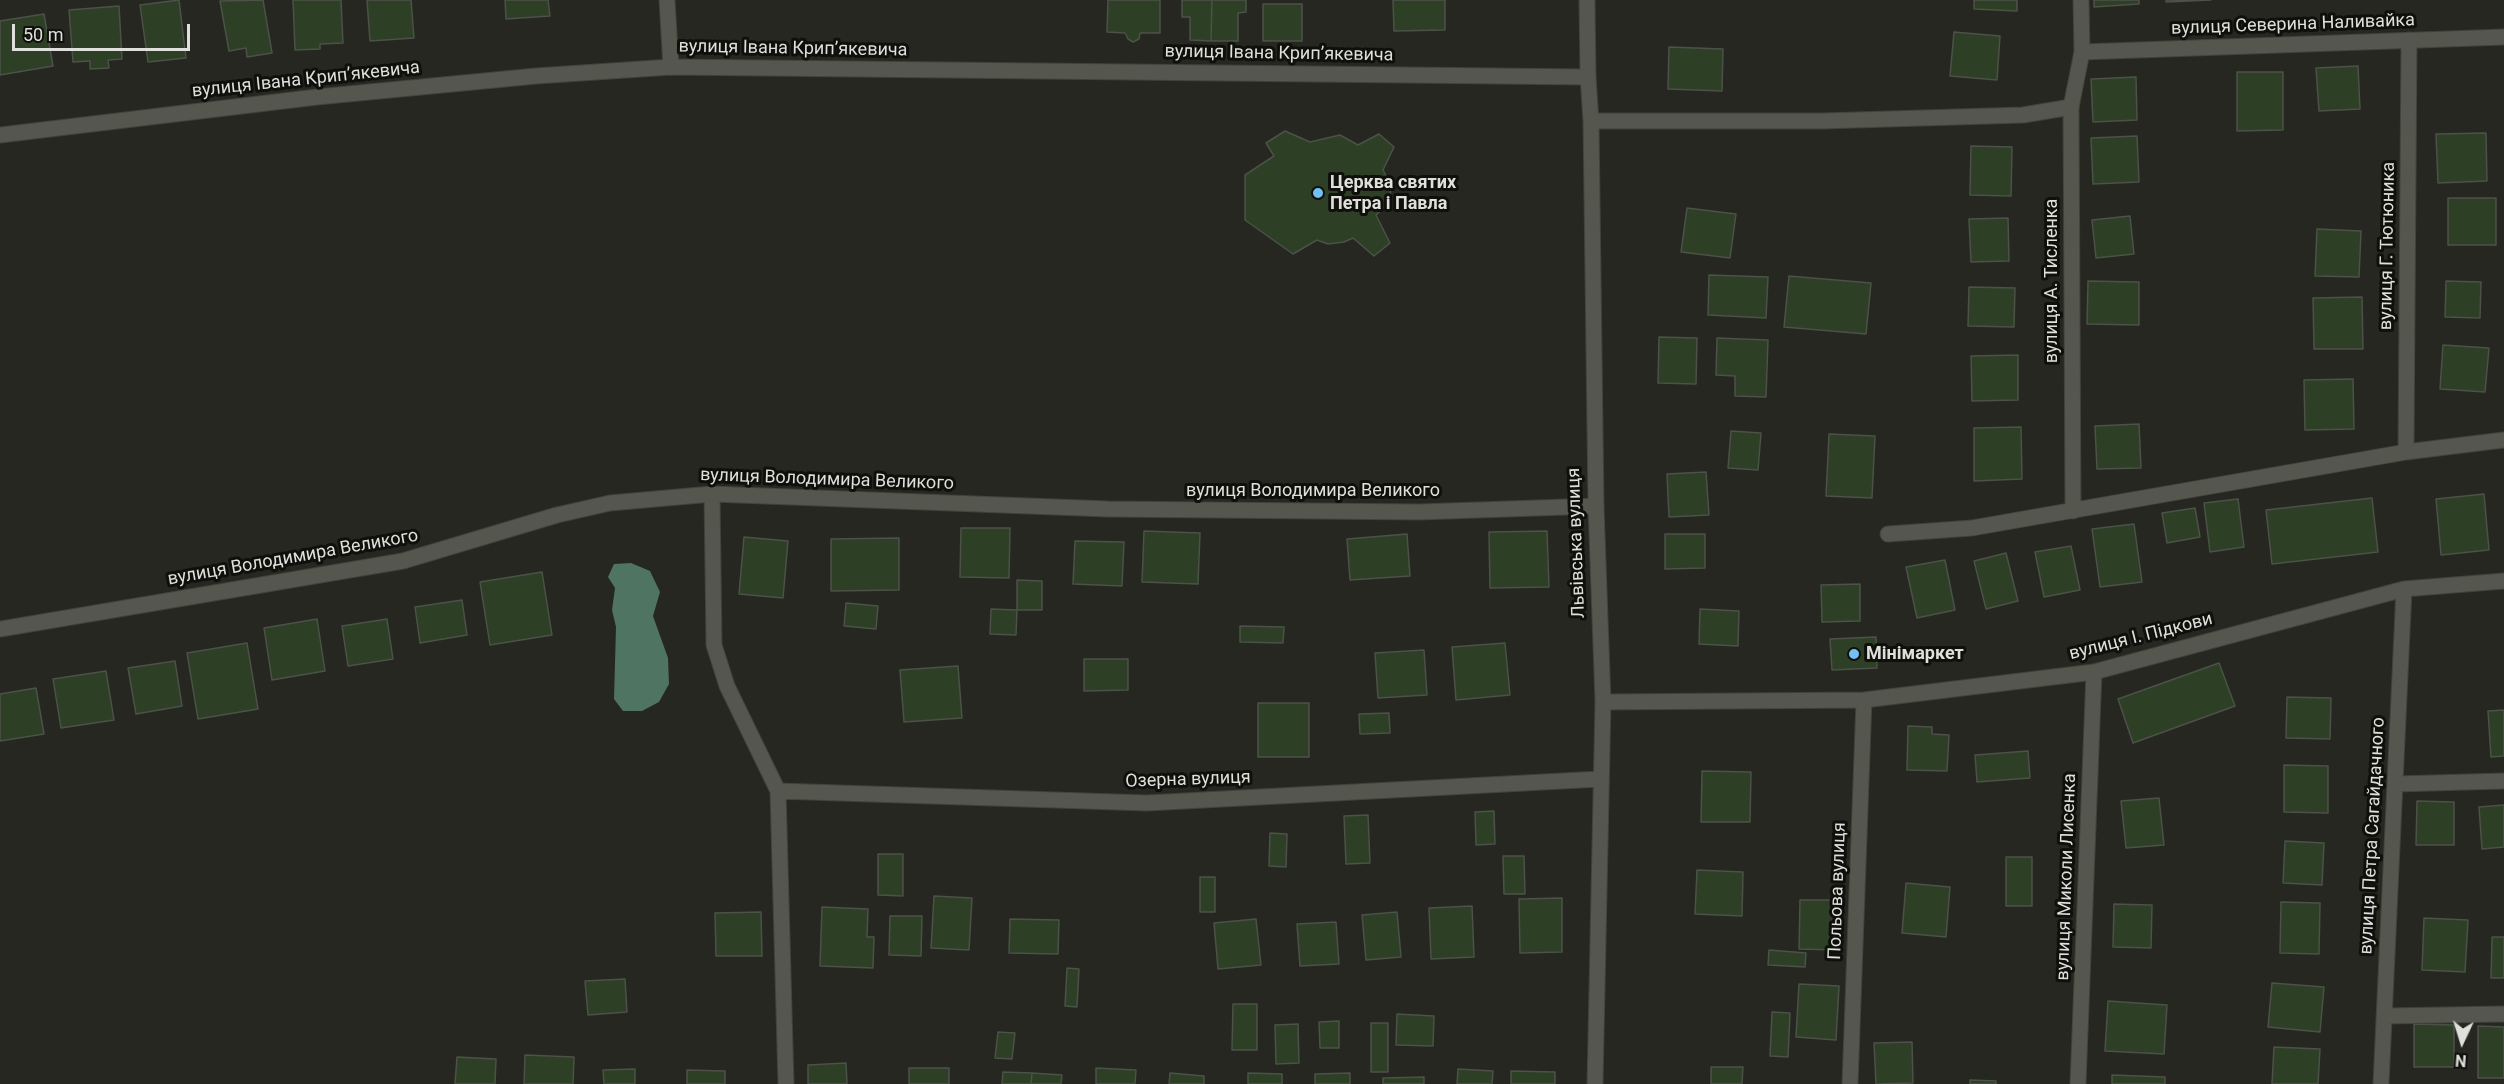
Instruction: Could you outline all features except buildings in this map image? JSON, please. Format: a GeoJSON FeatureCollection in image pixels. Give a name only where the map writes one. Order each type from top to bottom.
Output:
{"type":"FeatureCollection","features":[{"type":"Feature","properties":{"kind":"street"},"geometry":{"type":"LineString","coordinates":[[667,0],[671,67]]}},
{"type":"Feature","properties":{"kind":"street","name":"Львівська вулиця"},"geometry":{"type":"LineString","coordinates":[[1587,0],[1591,122],[1596,506],[1603,702],[1595,1084]]}},
{"type":"Feature","properties":{"kind":"street","name":"вулиця А. Тисленка"},"geometry":{"type":"LineString","coordinates":[[2073,511],[2071,107],[2082,52],[2081,0]]}},
{"type":"Feature","properties":{"kind":"street","name":"вулиця Северина Наливайка"},"geometry":{"type":"LineString","coordinates":[[2082,52],[2504,37]]}},
{"type":"Feature","properties":{"kind":"street","name":"вулиця Г. Тютюника"},"geometry":{"type":"LineString","coordinates":[[2406,452],[2409,40]]}},
{"type":"Feature","properties":{"kind":"street","name":"вулиця Івана Крипʼякевича"},"geometry":{"type":"LineString","coordinates":[[0,135],[328,96],[536,76],[671,67],[1588,77]]}},
{"type":"Feature","properties":{"kind":"street"},"geometry":{"type":"LineString","coordinates":[[1591,122],[1822,121],[2011,115],[2071,107]]}},
{"type":"Feature","properties":{"kind":"street"},"geometry":{"type":"LineString","coordinates":[[1888,534],[1972,528],[2406,452],[2504,440]]}},
{"type":"Feature","properties":{"kind":"street"},"geometry":{"type":"LineString","coordinates":[[712,494],[714,645],[727,686],[778,791],[786,1084]]}},
{"type":"Feature","properties":{"kind":"street","name":"вулиця Володимира Великого"},"geometry":{"type":"LineString","coordinates":[[0,629],[403,561],[558,515],[610,503],[712,494],[1108,509],[1419,512],[1596,506]]}},
{"type":"Feature","properties":{"kind":"street","name":"вулиця І. Підкови"},"geometry":{"type":"LineString","coordinates":[[1603,702],[1864,700],[2094,672],[2404,589],[2504,581]]}},
{"type":"Feature","properties":{"kind":"street","name":"вулиця Петра Сагайдачного"},"geometry":{"type":"LineString","coordinates":[[2381,1084],[2404,589]]}},
{"type":"Feature","properties":{"kind":"street","name":"вулиця Миколи Лисенка"},"geometry":{"type":"LineString","coordinates":[[2078,1084],[2094,672]]}},
{"type":"Feature","properties":{"kind":"street","name":"Польова вулиця"},"geometry":{"type":"LineString","coordinates":[[1850,1084],[1864,700]]}},
{"type":"Feature","properties":{"kind":"street","name":"Озерна вулиця"},"geometry":{"type":"LineString","coordinates":[[778,791],[1147,803],[1600,779]]}},
{"type":"Feature","properties":{"kind":"street"},"geometry":{"type":"LineString","coordinates":[[2395,784],[2504,781]]}},
{"type":"Feature","properties":{"kind":"street"},"geometry":{"type":"LineString","coordinates":[[2385,1016],[2504,1014]]}},
{"type":"Feature","properties":{"kind":"shaded area"},"geometry":{"type":"Polygon","coordinates":[[[631,563],[650,571],[660,592],[653,616],[668,658],[669,684],[659,702],[642,711],[623,711],[614,699],[616,627],[612,610],[615,588],[608,577],[614,564],[631,563]]]}},
{"type":"Feature","properties":{"kind":"place","name":"Церква святих Петра і Павла"},"geometry":{"type":"Point","coordinates":[1318,193]}},
{"type":"Feature","properties":{"kind":"place","name":"Мінімаркет"},"geometry":{"type":"Point","coordinates":[1854,654]}}]}
